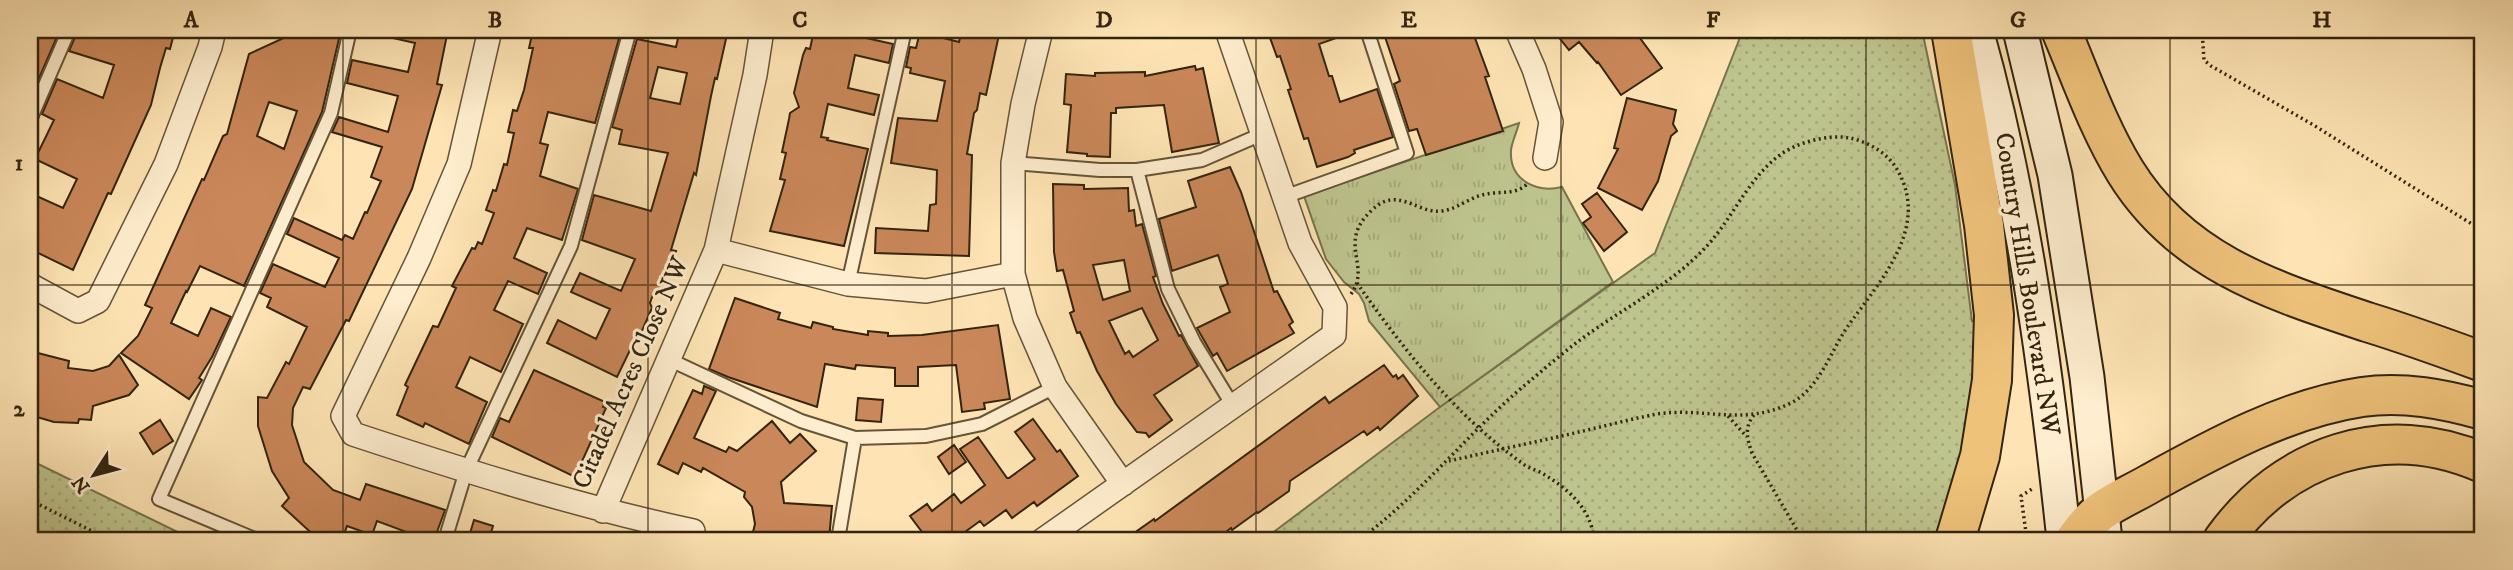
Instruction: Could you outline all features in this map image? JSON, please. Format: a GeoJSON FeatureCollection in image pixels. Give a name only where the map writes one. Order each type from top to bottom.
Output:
{"type":"FeatureCollection","features":[{"type":"Feature","properties":{"kind":"highway"},"geometry":{"type":"LineString","coordinates":[[1951,30],[1984,225],[1994,316],[1992,380],[1980,456],[1955,540]]}},
{"type":"Feature","properties":{"kind":"highway"},"geometry":{"type":"LineString","coordinates":[[2062,30],[2093,107],[2126,173],[2157,214],[2188,242],[2221,265],[2273,290],[2483,362]]}},
{"type":"Feature","properties":{"kind":"highway"},"geometry":{"type":"LineString","coordinates":[[2076,540],[2084,528],[2104,525],[2164,476],[2281,419],[2362,397],[2399,395],[2440,399],[2483,410]]}},
{"type":"Feature","properties":{"kind":"highway"},"geometry":{"type":"LineString","coordinates":[[2223,540],[2248,510],[2271,489],[2302,467],[2333,456],[2367,447],[2406,444],[2466,455],[2483,463]]}},
{"type":"Feature","properties":{"kind":"main road","name":"Country Hills Boulevard NW"},"geometry":{"type":"LineString","coordinates":[[1976,30],[1995,98],[2018,208],[2050,408],[2064,540]]}},
{"type":"Feature","properties":{"kind":"main road","name":"Country Hills Boulevard NW"},"geometry":{"type":"LineString","coordinates":[[2020,30],[2055,175],[2087,377],[2104,525]]}},
{"type":"Feature","properties":{"kind":"street"},"geometry":{"type":"LineString","coordinates":[[30,285],[78,311],[98,302],[166,164],[214,30]]}},
{"type":"Feature","properties":{"kind":"street","name":"Citadel Acres Close NW"},"geometry":{"type":"LineString","coordinates":[[490,30],[459,164],[419,258],[343,416],[353,434],[603,511],[716,250],[755,75],[762,30]]}},
{"type":"Feature","properties":{"kind":"street"},"geometry":{"type":"LineString","coordinates":[[1041,30],[1023,104],[1013,163],[1013,274],[1025,318],[1055,387],[1123,484]]}},
{"type":"Feature","properties":{"kind":"street"},"geometry":{"type":"LineString","coordinates":[[1043,540],[1334,335],[1335,307],[1300,243],[1227,30]]}},
{"type":"Feature","properties":{"kind":"street"},"geometry":{"type":"LineString","coordinates":[[1517,30],[1534,69],[1551,122],[1545,158]]}},
{"type":"Feature","properties":{"kind":"street"},"geometry":{"type":"LineString","coordinates":[[716,250],[848,284],[926,291],[1013,274]]}},
{"type":"Feature","properties":{"kind":"street"},"geometry":{"type":"LineString","coordinates":[[603,511],[693,531]]}},
{"type":"Feature","properties":{"kind":"lane"},"geometry":{"type":"LineString","coordinates":[[30,120],[68,30]]}},
{"type":"Feature","properties":{"kind":"lane"},"geometry":{"type":"LineString","coordinates":[[257,540],[159,499],[331,113],[349,30]]}},
{"type":"Feature","properties":{"kind":"lane"},"geometry":{"type":"LineString","coordinates":[[445,540],[466,471],[571,246],[630,30]]}},
{"type":"Feature","properties":{"kind":"lane"},"geometry":{"type":"LineString","coordinates":[[848,284],[905,30]]}},
{"type":"Feature","properties":{"kind":"lane"},"geometry":{"type":"LineString","coordinates":[[1284,197],[1407,153],[1367,30]]}},
{"type":"Feature","properties":{"kind":"lane"},"geometry":{"type":"LineString","coordinates":[[1013,163],[1137,170],[1202,160],[1262,134]]}},
{"type":"Feature","properties":{"kind":"lane"},"geometry":{"type":"LineString","coordinates":[[1137,170],[1168,289],[1194,342],[1233,405]]}},
{"type":"Feature","properties":{"kind":"lane"},"geometry":{"type":"LineString","coordinates":[[668,359],[802,421],[855,438],[926,436],[982,425],[1055,387]]}},
{"type":"Feature","properties":{"kind":"lane"},"geometry":{"type":"LineString","coordinates":[[838,540],[855,438]]}},
{"type":"Feature","properties":{"kind":"path"},"geometry":{"type":"LineString","coordinates":[[2202,30],[2204,60],[2211,66],[2315,126],[2483,232]]}},
{"type":"Feature","properties":{"kind":"path"},"geometry":{"type":"LineString","coordinates":[[1359,540],[1449,461],[1479,428],[1522,388],[1577,342],[1673,276],[1705,248],[1758,178],[1782,153],[1828,138],[1846,137],[1878,149],[1895,166],[1905,184],[1909,202],[1909,221],[1903,240],[1876,287],[1806,392],[1790,403],[1754,415],[1659,414],[1449,461]]}},
{"type":"Feature","properties":{"kind":"path"},"geometry":{"type":"LineString","coordinates":[[1350,296],[1357,283],[1359,270],[1353,244],[1355,237],[1361,223],[1379,204],[1401,200],[1443,211],[1476,196],[1512,192],[1528,183]]}},
{"type":"Feature","properties":{"kind":"path"},"geometry":{"type":"LineString","coordinates":[[1357,283],[1388,328],[1479,428],[1524,466],[1548,477],[1580,503],[1593,526],[1594,540]]}},
{"type":"Feature","properties":{"kind":"path"},"geometry":{"type":"LineString","coordinates":[[1754,415],[1747,428],[1752,453],[1797,530],[1793,540]]}},
{"type":"Feature","properties":{"kind":"path"},"geometry":{"type":"LineString","coordinates":[[1728,416],[1748,439]]}},
{"type":"Feature","properties":{"kind":"path"},"geometry":{"type":"LineString","coordinates":[[30,500],[110,540]]}},
{"type":"Feature","properties":{"kind":"green space"},"geometry":{"type":"Polygon","coordinates":[[[1743,30],[1922,30],[1955,185],[1972,321],[1983,325],[1948,540],[1263,540],[1440,407],[1655,253],[1743,30]]]}},
{"type":"Feature","properties":{"kind":"green space"},"geometry":{"type":"Polygon","coordinates":[[[1519,123],[1511,150],[1515,170],[1520,177],[1534,186],[1562,187],[1613,282],[1440,407],[1369,321],[1359,294],[1344,282],[1326,259],[1304,196],[1519,123]]]}},
{"type":"Feature","properties":{"kind":"green space"},"geometry":{"type":"Polygon","coordinates":[[[30,460],[194,540],[30,540],[30,460]]]}},
{"type":"Feature","properties":{"kind":"building"},"geometry":{"type":"Polygon","coordinates":[[[38,30],[60,30],[30,99],[30,54],[38,30]]]}},
{"type":"Feature","properties":{"kind":"building"},"geometry":{"type":"Polygon","coordinates":[[[78,30],[175,30],[170,49],[166,48],[151,105],[73,270],[30,249],[30,193],[63,208],[77,179],[35,159],[54,120],[42,114],[57,79],[103,98],[114,65],[69,51],[78,30]]]}},
{"type":"Feature","properties":{"kind":"building"},"geometry":{"type":"Polygon","coordinates":[[[301,30],[341,30],[322,112],[244,286],[200,266],[171,323],[198,336],[211,308],[231,317],[199,378],[202,380],[189,399],[121,353],[138,336],[152,308],[145,305],[202,179],[204,180],[223,136],[227,134],[249,54],[301,30]],[[269,102],[257,136],[284,149],[297,111],[269,102]]]}},
{"type":"Feature","properties":{"kind":"building"},"geometry":{"type":"Polygon","coordinates":[[[385,30],[448,30],[437,84],[442,85],[412,189],[349,321],[346,320],[310,389],[303,387],[293,408],[292,425],[304,462],[333,490],[360,500],[366,484],[445,510],[434,540],[410,540],[412,534],[377,521],[372,535],[347,526],[342,540],[319,540],[282,506],[289,498],[272,471],[258,426],[258,397],[267,398],[286,362],[289,364],[307,327],[267,307],[271,298],[260,293],[273,264],[325,287],[339,258],[287,234],[294,218],[342,240],[345,235],[353,239],[365,212],[367,213],[381,181],[371,177],[382,147],[332,132],[339,117],[388,132],[398,96],[347,83],[352,60],[408,72],[415,43],[384,36],[385,30]]]}},
{"type":"Feature","properties":{"kind":"building"},"geometry":{"type":"Polygon","coordinates":[[[533,30],[617,30],[616,34],[620,35],[595,123],[548,112],[540,143],[548,145],[540,176],[578,189],[562,240],[527,228],[514,258],[547,273],[538,294],[508,281],[494,310],[523,324],[501,372],[470,357],[456,387],[487,402],[469,444],[425,423],[423,427],[397,415],[408,387],[405,385],[433,326],[438,327],[456,288],[452,286],[472,248],[475,249],[478,242],[482,244],[494,213],[486,210],[493,190],[496,191],[504,164],[507,165],[514,133],[508,132],[513,110],[517,111],[524,90],[533,48],[529,48],[533,30]]]}},
{"type":"Feature","properties":{"kind":"building"},"geometry":{"type":"Polygon","coordinates":[[[680,30],[728,30],[711,96],[696,175],[694,173],[671,250],[676,251],[661,286],[654,292],[650,303],[652,308],[634,349],[631,348],[617,377],[547,343],[558,320],[596,339],[610,309],[571,292],[580,273],[621,291],[635,259],[582,240],[594,195],[651,211],[668,153],[619,144],[622,130],[612,127],[637,39],[676,47],[680,30]],[[658,67],[650,98],[680,104],[687,73],[658,67]]]}},
{"type":"Feature","properties":{"kind":"building"},"geometry":{"type":"Polygon","coordinates":[[[814,30],[858,30],[857,36],[893,44],[889,63],[855,55],[848,88],[879,95],[874,115],[828,104],[821,137],[868,149],[844,246],[770,231],[785,180],[780,179],[786,153],[782,152],[790,113],[799,107],[794,93],[803,55],[806,48],[810,49],[814,30]]]}},
{"type":"Feature","properties":{"kind":"building"},"geometry":{"type":"Polygon","coordinates":[[[962,30],[1000,30],[986,95],[980,93],[974,113],[967,154],[972,155],[969,256],[875,253],[876,228],[928,231],[930,205],[936,204],[937,170],[891,163],[898,118],[937,121],[945,81],[910,73],[911,68],[906,67],[910,47],[916,48],[920,32],[959,42],[962,30]]]}},
{"type":"Feature","properties":{"kind":"building"},"geometry":{"type":"Polygon","coordinates":[[[1285,30],[1353,30],[1319,44],[1329,76],[1332,76],[1340,102],[1377,89],[1393,137],[1354,150],[1355,153],[1348,157],[1317,167],[1308,138],[1304,139],[1280,56],[1277,57],[1269,35],[1285,30]]]}},
{"type":"Feature","properties":{"kind":"building"},"geometry":{"type":"Polygon","coordinates":[[[1396,30],[1472,30],[1489,76],[1485,77],[1503,131],[1426,155],[1417,129],[1409,131],[1394,84],[1400,81],[1384,34],[1396,30]]]}},
{"type":"Feature","properties":{"kind":"building"},"geometry":{"type":"Polygon","coordinates":[[[1553,30],[1634,30],[1662,68],[1621,95],[1598,62],[1579,42],[1569,50],[1553,30]]]}},
{"type":"Feature","properties":{"kind":"building"},"geometry":{"type":"Polygon","coordinates":[[[1195,66],[1196,70],[1203,68],[1219,143],[1172,152],[1164,105],[1116,108],[1116,113],[1111,113],[1110,157],[1067,152],[1071,105],[1064,104],[1066,74],[1095,76],[1095,73],[1145,72],[1145,76],[1195,66]]]}},
{"type":"Feature","properties":{"kind":"building"},"geometry":{"type":"Polygon","coordinates":[[[1627,98],[1676,110],[1673,124],[1677,131],[1671,136],[1658,181],[1642,210],[1598,188],[1618,149],[1614,148],[1627,98]]]}},
{"type":"Feature","properties":{"kind":"building"},"geometry":{"type":"Polygon","coordinates":[[[1230,167],[1274,292],[1277,291],[1293,322],[1289,325],[1294,333],[1227,371],[1217,353],[1213,356],[1197,328],[1230,312],[1220,287],[1228,284],[1218,255],[1172,271],[1159,219],[1196,207],[1188,181],[1230,167]]]}},
{"type":"Feature","properties":{"kind":"building"},"geometry":{"type":"Polygon","coordinates":[[[1053,184],[1084,185],[1084,189],[1128,188],[1129,211],[1134,210],[1136,226],[1142,224],[1156,276],[1153,277],[1163,304],[1198,366],[1154,395],[1172,420],[1149,437],[1146,433],[1137,432],[1116,404],[1097,371],[1080,332],[1077,333],[1070,313],[1074,311],[1063,270],[1057,271],[1054,252],[1053,184]],[[1124,260],[1093,265],[1103,300],[1130,291],[1124,260]],[[1142,308],[1109,321],[1125,354],[1129,351],[1133,357],[1158,340],[1142,308]]]}},
{"type":"Feature","properties":{"kind":"building"},"geometry":{"type":"Polygon","coordinates":[[[1597,193],[1627,232],[1604,251],[1583,223],[1591,217],[1582,204],[1597,193]]]}},
{"type":"Feature","properties":{"kind":"building"},"geometry":{"type":"Polygon","coordinates":[[[735,298],[780,313],[778,319],[811,328],[813,322],[833,329],[868,335],[868,331],[888,333],[888,336],[922,335],[998,325],[1010,399],[984,403],[985,409],[962,412],[956,365],[918,367],[918,386],[895,386],[895,368],[856,365],[855,369],[825,364],[817,407],[728,377],[709,369],[735,298]]]}},
{"type":"Feature","properties":{"kind":"building"},"geometry":{"type":"Polygon","coordinates":[[[30,351],[69,361],[68,368],[93,371],[109,366],[119,355],[138,385],[129,395],[93,406],[91,420],[79,419],[78,423],[54,422],[30,415],[30,351]]]}},
{"type":"Feature","properties":{"kind":"building"},"geometry":{"type":"Polygon","coordinates":[[[1384,365],[1393,377],[1396,375],[1398,379],[1403,375],[1418,396],[1380,430],[1378,427],[1367,435],[1364,431],[1290,481],[1289,491],[1258,513],[1211,540],[1144,540],[1137,531],[1154,519],[1155,521],[1325,397],[1329,403],[1384,365]]]}},
{"type":"Feature","properties":{"kind":"building"},"geometry":{"type":"Polygon","coordinates":[[[534,370],[605,402],[603,407],[606,408],[575,477],[492,437],[500,418],[509,422],[534,370]]]}},
{"type":"Feature","properties":{"kind":"building"},"geometry":{"type":"Polygon","coordinates":[[[704,386],[716,391],[694,438],[726,452],[729,447],[737,451],[772,421],[790,443],[800,434],[816,451],[781,482],[784,503],[832,506],[829,540],[751,540],[755,524],[752,507],[744,497],[745,492],[703,468],[701,472],[683,463],[678,474],[658,464],[693,390],[702,394],[704,386]]]}},
{"type":"Feature","properties":{"kind":"building"},"geometry":{"type":"Polygon","coordinates":[[[858,398],[883,400],[881,422],[856,420],[858,398]]]}},
{"type":"Feature","properties":{"kind":"building"},"geometry":{"type":"Polygon","coordinates":[[[1033,419],[1078,476],[1037,506],[1034,502],[1012,518],[1006,510],[984,526],[980,521],[954,540],[928,540],[910,516],[927,504],[932,511],[954,494],[961,503],[985,485],[960,449],[978,437],[1009,478],[1035,459],[1015,432],[1033,419]]]}},
{"type":"Feature","properties":{"kind":"building"},"geometry":{"type":"Polygon","coordinates":[[[160,420],[173,441],[153,454],[140,433],[160,420]]]}},
{"type":"Feature","properties":{"kind":"building"},"geometry":{"type":"Polygon","coordinates":[[[954,445],[966,462],[949,474],[938,457],[954,445]]]}},
{"type":"Feature","properties":{"kind":"building"},"geometry":{"type":"Polygon","coordinates":[[[474,520],[493,526],[489,540],[468,540],[474,520]]]}}]}
